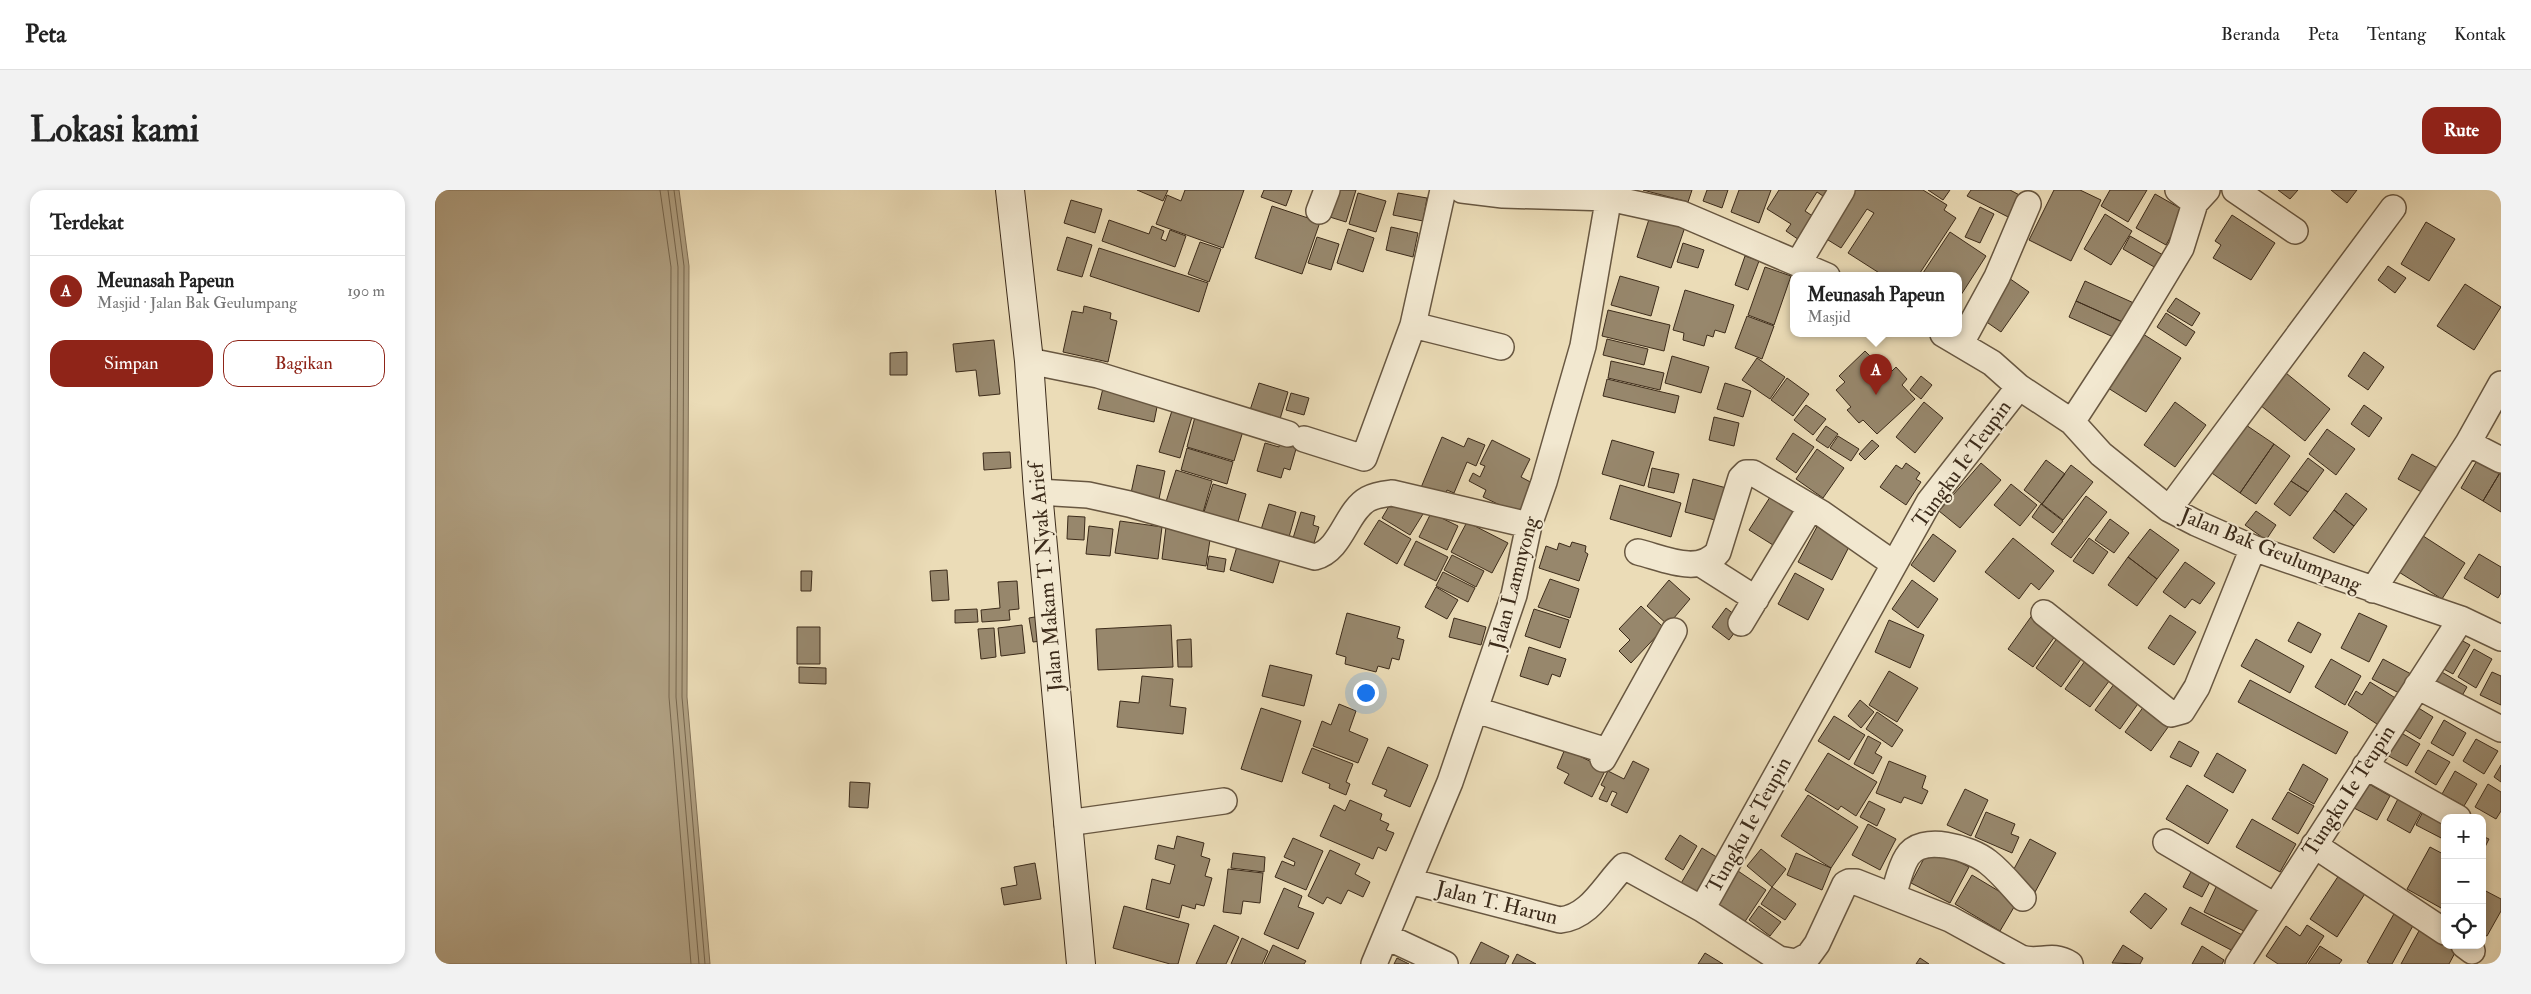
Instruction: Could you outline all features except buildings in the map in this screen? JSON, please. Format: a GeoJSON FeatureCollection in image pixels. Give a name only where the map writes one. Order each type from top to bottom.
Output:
{"type":"FeatureCollection","features":[{"type":"Feature","properties":{"kind":"street","name":"Jalan Makam T. Nyak Arief"},"geometry":{"type":"LineString","coordinates":[[1010,190],[1029,361],[1038,492],[1081,964]]}},
{"type":"Feature","properties":{"kind":"street"},"geometry":{"type":"LineString","coordinates":[[1029,361],[1098,375],[1364,458],[1413,325],[1443,190]]}},
{"type":"Feature","properties":{"kind":"street"},"geometry":{"type":"LineString","coordinates":[[1462,190],[1503,195],[1609,194],[1682,214],[1819,272]]}},
{"type":"Feature","properties":{"kind":"street"},"geometry":{"type":"LineString","coordinates":[[1799,262],[1843,190]]}},
{"type":"Feature","properties":{"kind":"street"},"geometry":{"type":"LineString","coordinates":[[2235,190],[2295,231]]}},
{"type":"Feature","properties":{"kind":"street","name":"Jalan Lamnyong"},"geometry":{"type":"LineString","coordinates":[[1375,964],[1450,782],[1476,710],[1513,595],[1529,524],[1544,482],[1583,346],[1609,194]]}},
{"type":"Feature","properties":{"kind":"street"},"geometry":{"type":"LineString","coordinates":[[2072,422],[2129,336],[2181,248],[2193,194]]}},
{"type":"Feature","properties":{"kind":"street"},"geometry":{"type":"LineString","coordinates":[[1962,324],[1997,277],[2028,204]]}},
{"type":"Feature","properties":{"kind":"street"},"geometry":{"type":"LineString","coordinates":[[2169,509],[2393,208]]}},
{"type":"Feature","properties":{"kind":"street"},"geometry":{"type":"LineString","coordinates":[[1413,325],[1501,347]]}},
{"type":"Feature","properties":{"kind":"street","name":"Jalan Bak Geulumpang"},"geometry":{"type":"LineString","coordinates":[[1952,338],[1992,363],[2019,387],[2072,422],[2101,454],[2169,509],[2253,548],[2461,619],[2501,638]]}},
{"type":"Feature","properties":{"kind":"street"},"geometry":{"type":"LineString","coordinates":[[2373,590],[2468,443],[2501,384]]}},
{"type":"Feature","properties":{"kind":"street","name":"Tungku Ie Teupin"},"geometry":{"type":"LineString","coordinates":[[2019,387],[1929,502],[1702,909],[1779,960],[1796,963],[1809,955],[1817,944],[1847,883],[1856,882],[1950,919],[2021,958],[2033,962],[2055,957],[2070,964]]}},
{"type":"Feature","properties":{"kind":"street"},"geometry":{"type":"LineString","coordinates":[[2468,443],[2501,460]]}},
{"type":"Feature","properties":{"kind":"street"},"geometry":{"type":"LineString","coordinates":[[1638,552],[1687,564],[1701,564],[1711,561],[1718,552],[1741,478],[1747,473],[1762,476],[1894,564]]}},
{"type":"Feature","properties":{"kind":"street"},"geometry":{"type":"LineString","coordinates":[[1038,492],[1088,495],[1129,504],[1315,557],[1322,555],[1330,548],[1362,503],[1379,495],[1392,493],[1529,524]]}},
{"type":"Feature","properties":{"kind":"street"},"geometry":{"type":"LineString","coordinates":[[1741,623],[1811,507]]}},
{"type":"Feature","properties":{"kind":"street"},"geometry":{"type":"LineString","coordinates":[[2044,613],[2171,714],[2183,711],[2197,687],[2253,548]]}},
{"type":"Feature","properties":{"kind":"street"},"geometry":{"type":"LineString","coordinates":[[1701,564],[1756,599]]}},
{"type":"Feature","properties":{"kind":"street","name":"Tungku Ie Teupin"},"geometry":{"type":"LineString","coordinates":[[2239,964],[2461,619]]}},
{"type":"Feature","properties":{"kind":"street"},"geometry":{"type":"LineString","coordinates":[[1476,710],[1605,755],[1675,631]]}},
{"type":"Feature","properties":{"kind":"street"},"geometry":{"type":"LineString","coordinates":[[2417,686],[2501,729]]}},
{"type":"Feature","properties":{"kind":"street"},"geometry":{"type":"LineString","coordinates":[[2365,766],[2450,814]]}},
{"type":"Feature","properties":{"kind":"street"},"geometry":{"type":"LineString","coordinates":[[1067,823],[1223,802]]}},
{"type":"Feature","properties":{"kind":"street"},"geometry":{"type":"LineString","coordinates":[[2166,842],[2275,906]]}},
{"type":"Feature","properties":{"kind":"street"},"geometry":{"type":"LineString","coordinates":[[1893,896],[1907,855],[1917,846],[1934,845],[1951,846],[1987,861],[2023,898]]}},
{"type":"Feature","properties":{"kind":"street"},"geometry":{"type":"LineString","coordinates":[[2314,845],[2441,929]]}},
{"type":"Feature","properties":{"kind":"street","name":"Jalan T. Harun"},"geometry":{"type":"LineString","coordinates":[[1409,881],[1560,920],[1570,920],[1582,914],[1623,866],[1702,909]]}},
{"type":"Feature","properties":{"kind":"street"},"geometry":{"type":"LineString","coordinates":[[1387,937],[1445,964]]}},
{"type":"Feature","properties":{"kind":"water"},"geometry":{"type":"Polygon","coordinates":[[[435,190],[679,190],[689,266],[687,697],[710,964],[435,964],[435,190]]]}},
{"type":"Feature","properties":{"kind":"place","name":"Meunasah Papeun"},"geometry":{"type":"Point","coordinates":[1876,395]}}]}
